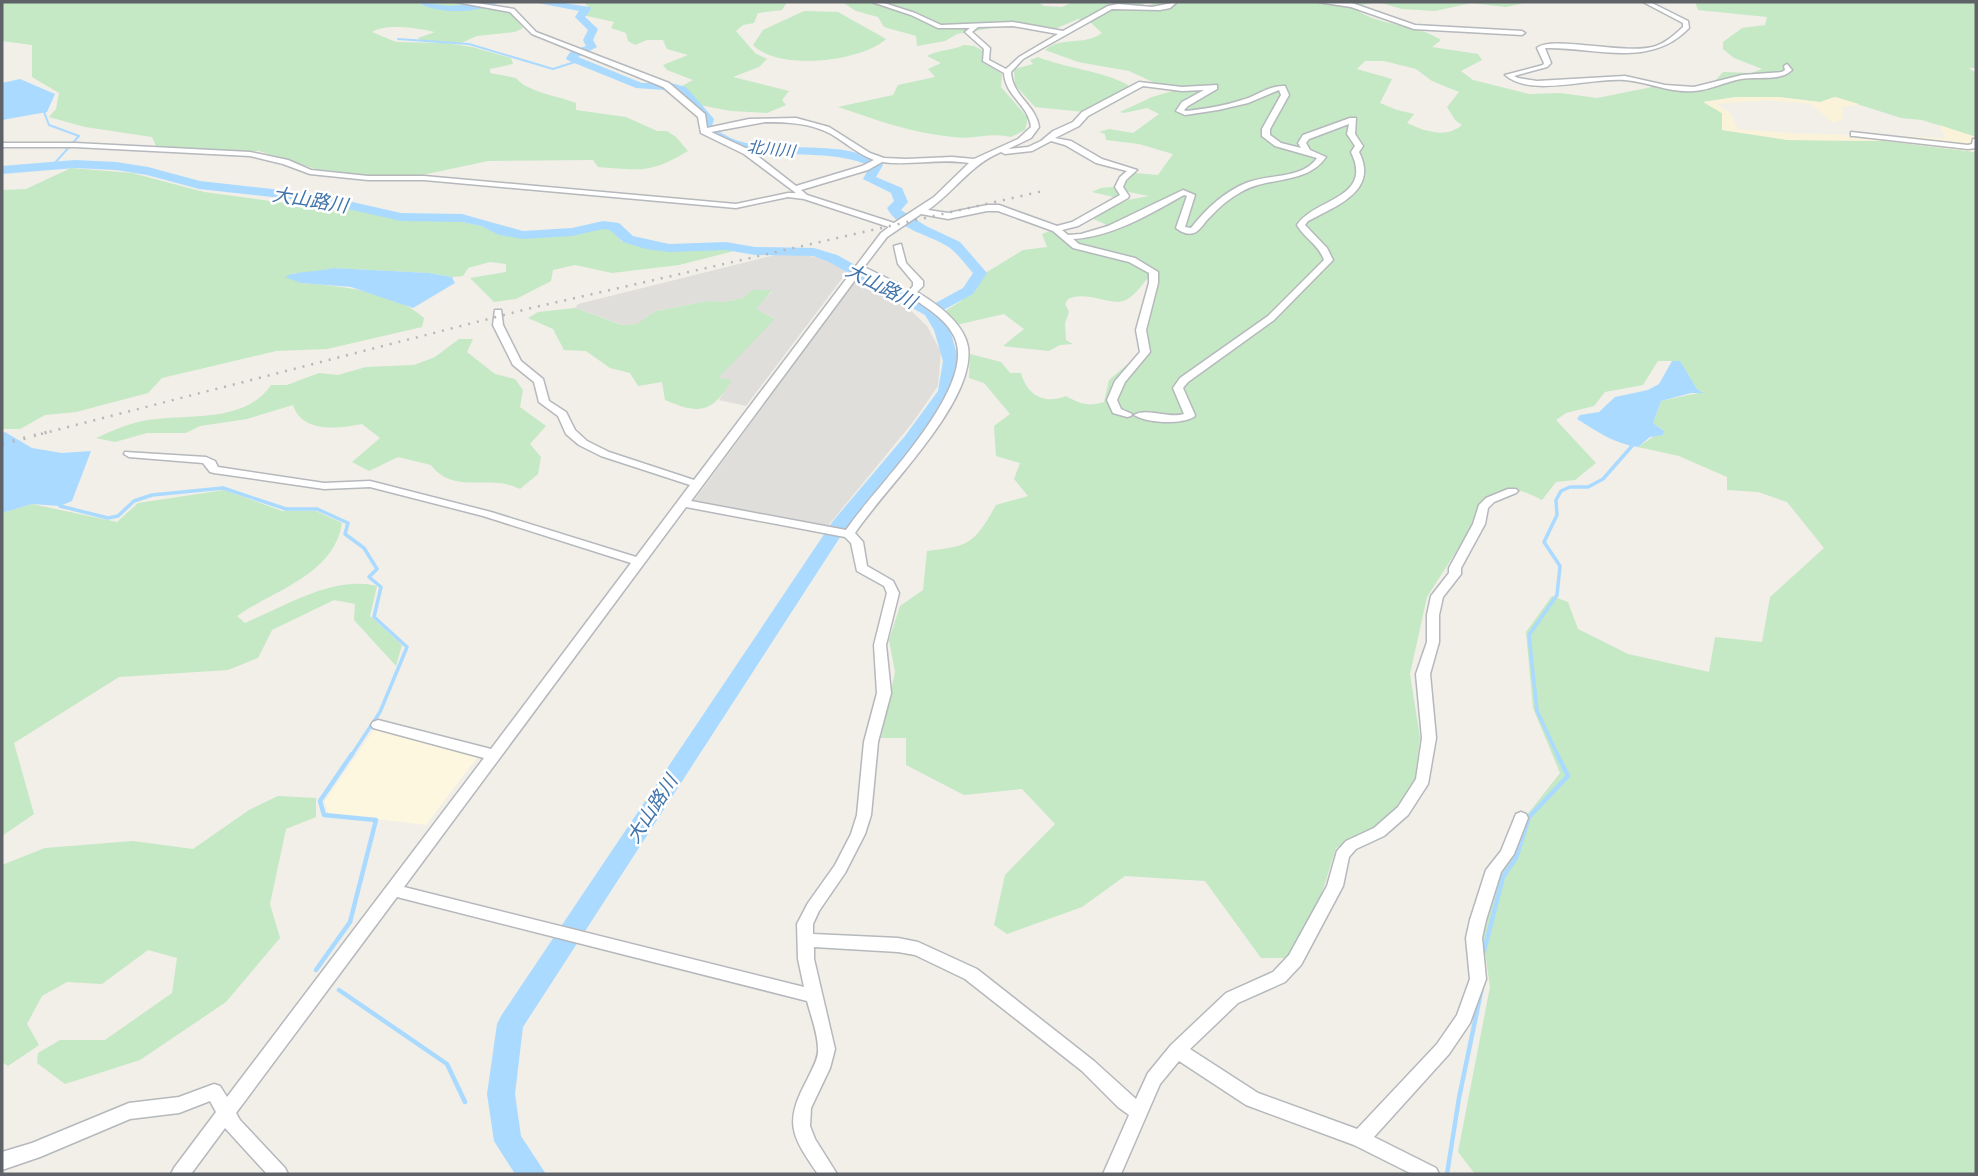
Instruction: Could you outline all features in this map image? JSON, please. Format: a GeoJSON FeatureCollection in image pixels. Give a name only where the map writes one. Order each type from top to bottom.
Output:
{"type":"FeatureCollection","features":[{"type":"Feature","properties":{"kind":"street"},"geometry":{"type":"LineString","coordinates":[[459,2],[512,10],[534,33],[667,86],[702,116],[708,130],[747,152],[805,197]]}},
{"type":"Feature","properties":{"kind":"street"},"geometry":{"type":"LineString","coordinates":[[875,2],[913,14],[933,26],[1013,24],[1061,33]]}},
{"type":"Feature","properties":{"kind":"street"},"geometry":{"type":"LineString","coordinates":[[1033,131],[1035,125],[1032,118],[1008,87],[1007,72],[1021,58],[1110,7],[1126,5],[1159,9],[1174,2]]}},
{"type":"Feature","properties":{"kind":"street"},"geometry":{"type":"LineString","coordinates":[[1321,2],[1352,5],[1415,27],[1522,33]]}},
{"type":"Feature","properties":{"kind":"street"},"geometry":{"type":"LineString","coordinates":[[1646,2],[1680,17],[1686,22],[1686,28],[1670,42],[1649,49],[1543,46],[1540,48],[1548,63],[1545,66],[1508,75],[1516,80],[1537,83],[1625,78],[1665,87],[1695,89],[1742,77],[1784,74],[1789,70],[1787,66]]}},
{"type":"Feature","properties":{"kind":"street"},"geometry":{"type":"LineString","coordinates":[[975,27],[968,33],[987,48],[986,61],[1007,72]]}},
{"type":"Feature","properties":{"kind":"street"},"geometry":{"type":"LineString","coordinates":[[2,145],[71,145],[250,153],[310,172],[368,178],[424,178],[736,206],[755,204],[782,195],[805,197],[907,218],[948,216],[994,207],[1056,229],[1069,237],[1081,237],[1109,228],[1156,208],[1183,192],[1191,195],[1180,228],[1186,231],[1194,230],[1208,213],[1233,193],[1252,183],[1282,179],[1316,166],[1322,160],[1320,156],[1306,150],[1272,142],[1266,136],[1266,129],[1285,95],[1284,90],[1278,88],[1264,97],[1185,113],[1180,111],[1185,104],[1208,93],[1214,87],[1182,89],[1145,83],[1029,149],[998,151]]}},
{"type":"Feature","properties":{"kind":"street"},"geometry":{"type":"LineString","coordinates":[[1139,415],[1180,420],[1188,417],[1190,415],[1178,388],[1184,380],[1271,318],[1329,260],[1327,252],[1301,225],[1305,219],[1344,197],[1363,174],[1363,165],[1355,152],[1359,146],[1350,135],[1353,120],[1306,137],[1302,143],[1306,150]]}},
{"type":"Feature","properties":{"kind":"street"},"geometry":{"type":"LineString","coordinates":[[708,130],[743,121],[803,121],[828,130],[876,161]]}},
{"type":"Feature","properties":{"kind":"street"},"geometry":{"type":"LineString","coordinates":[[180,1174],[859,268],[907,218],[935,201],[975,162],[1033,131],[1051,130],[1053,136],[1099,161],[1133,170],[1119,187],[1125,196],[1075,224],[1056,229]]}},
{"type":"Feature","properties":{"kind":"street"},"geometry":{"type":"LineString","coordinates":[[1854,134],[1968,147],[1975,146],[1976,141]]}},
{"type":"Feature","properties":{"kind":"street"},"geometry":{"type":"LineString","coordinates":[[795,189],[876,161],[957,158],[975,162]]}},
{"type":"Feature","properties":{"kind":"street"},"geometry":{"type":"LineString","coordinates":[[966,170],[982,171]]}},
{"type":"Feature","properties":{"kind":"street"},"geometry":{"type":"LineString","coordinates":[[1069,237],[1070,243],[1076,246],[1106,252],[1145,265],[1156,278],[1142,322],[1145,352],[1120,382],[1112,400],[1117,411],[1126,414]]}},
{"type":"Feature","properties":{"kind":"street"},"geometry":{"type":"LineString","coordinates":[[846,534],[943,411],[960,383],[963,345],[939,312],[912,293],[918,286],[918,281],[902,264],[898,246]]}},
{"type":"Feature","properties":{"kind":"street"},"geometry":{"type":"LineString","coordinates":[[859,268],[894,285]]}},
{"type":"Feature","properties":{"kind":"street"},"geometry":{"type":"LineString","coordinates":[[498,312],[498,325],[517,363],[539,381],[544,402],[562,414],[569,432],[605,454],[697,484]]}},
{"type":"Feature","properties":{"kind":"street"},"geometry":{"type":"LineString","coordinates":[[130,454],[206,460],[214,470],[324,486],[370,484],[487,514],[639,562]]}},
{"type":"Feature","properties":{"kind":"street"},"geometry":{"type":"LineString","coordinates":[[1112,1174],[1154,1079],[1177,1050],[1232,998],[1279,977],[1295,960],[1335,886],[1342,855],[1351,845],[1379,832],[1403,811],[1423,780],[1429,738],[1423,674],[1433,642],[1433,615],[1437,596],[1455,575],[1455,568],[1479,524],[1483,507],[1490,499],[1512,491]]}},
{"type":"Feature","properties":{"kind":"street"},"geometry":{"type":"LineString","coordinates":[[683,503],[846,534],[857,542],[861,568],[889,584],[893,593],[880,645],[884,693],[872,742],[864,815],[858,834],[840,869],[813,907],[805,924],[804,940],[813,993],[827,1049],[826,1061],[800,1115],[801,1128],[828,1174]]}},
{"type":"Feature","properties":{"kind":"street"},"geometry":{"type":"LineString","coordinates":[[378,724],[494,755]]}},
{"type":"Feature","properties":{"kind":"street"},"geometry":{"type":"LineString","coordinates":[[1360,1139],[1443,1049],[1464,1018],[1478,979],[1474,938],[1478,919],[1494,870],[1507,854],[1521,818]]}},
{"type":"Feature","properties":{"kind":"street"},"geometry":{"type":"LineString","coordinates":[[393,890],[803,994],[813,993]]}},
{"type":"Feature","properties":{"kind":"street"},"geometry":{"type":"LineString","coordinates":[[804,940],[918,948],[971,974],[1088,1066],[1124,1101],[1139,1111]]}},
{"type":"Feature","properties":{"kind":"street"},"geometry":{"type":"LineString","coordinates":[[1177,1050],[1252,1099],[1360,1139],[1430,1174]]}},
{"type":"Feature","properties":{"kind":"street"},"geometry":{"type":"LineString","coordinates":[[2,1161],[34,1151],[129,1111],[179,1105],[214,1091],[234,1126],[279,1174]]}},
{"type":"Feature","properties":{"kind":"shaded area"},"geometry":{"type":"Polygon","coordinates":[[[775,255],[803,255],[827,259],[847,272],[746,406],[719,400],[731,381],[717,378],[774,318],[755,309],[772,291],[752,290],[743,298],[724,302],[708,301],[656,311],[638,324],[623,325],[575,308],[578,304],[775,255]]]}},
{"type":"Feature","properties":{"kind":"shaded area"},"geometry":{"type":"Polygon","coordinates":[[[858,278],[902,302],[927,326],[941,352],[938,386],[913,422],[827,527],[693,502],[858,278]]]}},
{"type":"Feature","properties":{"kind":"shaded area"},"geometry":{"type":"Polygon","coordinates":[[[375,728],[478,756],[426,825],[328,813],[325,801],[375,728]]]}},
{"type":"Feature","properties":{"kind":"green space"},"geometry":{"type":"Polygon","coordinates":[[[2,2],[488,2],[478,4],[508,10],[523,28],[515,32],[477,36],[461,43],[421,41],[418,38],[435,32],[411,28],[393,27],[372,32],[396,42],[446,43],[511,58],[513,64],[490,69],[490,73],[516,78],[527,87],[576,103],[576,110],[626,117],[657,131],[667,131],[688,151],[664,164],[644,169],[598,167],[593,160],[488,161],[422,175],[374,176],[316,169],[259,151],[213,151],[156,146],[152,137],[85,127],[49,117],[56,109],[59,93],[32,77],[32,45],[2,41],[2,2]]]}},
{"type":"Feature","properties":{"kind":"green space"},"geometry":{"type":"Polygon","coordinates":[[[583,2],[787,2],[782,10],[758,13],[754,23],[743,25],[736,31],[755,53],[767,59],[759,67],[733,77],[789,91],[782,100],[786,105],[767,113],[731,111],[699,105],[680,87],[693,80],[667,70],[663,65],[688,55],[667,49],[663,40],[647,40],[635,45],[628,41],[626,33],[611,28],[614,22],[583,15],[589,7],[583,2]]]}},
{"type":"Feature","properties":{"kind":"green space"},"geometry":{"type":"Polygon","coordinates":[[[842,2],[1038,2],[1044,6],[1062,7],[1073,2],[1139,2],[1147,6],[1157,2],[1378,2],[1352,7],[1363,14],[1419,30],[1441,40],[1432,47],[1478,54],[1482,60],[1461,71],[1473,80],[1529,94],[1560,93],[1597,98],[1662,85],[1692,87],[1713,83],[1723,72],[1751,73],[1762,69],[1734,58],[1723,49],[1723,42],[1742,28],[1765,25],[1767,17],[1698,10],[1695,2],[1976,2],[1976,68],[1969,68],[1976,73],[1976,137],[1922,120],[1901,118],[1835,97],[1820,102],[1778,97],[1736,97],[1704,102],[1722,113],[1723,130],[1788,140],[1885,141],[1976,152],[1976,1174],[1475,1174],[1458,1152],[1490,987],[1483,937],[1499,874],[1512,857],[1527,815],[1560,773],[1533,708],[1526,632],[1552,596],[1568,602],[1578,629],[1628,654],[1709,672],[1715,637],[1762,642],[1770,597],[1824,548],[1787,502],[1758,492],[1727,490],[1727,477],[1679,456],[1638,447],[1663,430],[1653,423],[1661,401],[1703,392],[1697,389],[1679,361],[1658,361],[1643,385],[1605,392],[1594,406],[1566,413],[1556,420],[1596,463],[1575,480],[1556,482],[1542,500],[1525,492],[1512,490],[1481,501],[1468,533],[1427,597],[1410,674],[1420,738],[1415,778],[1398,807],[1373,828],[1336,848],[1320,899],[1288,958],[1261,958],[1205,881],[1125,876],[1082,907],[1007,934],[994,925],[1005,875],[1055,824],[1022,789],[964,795],[906,765],[906,738],[881,738],[895,672],[889,640],[900,606],[923,590],[927,551],[962,545],[982,528],[996,505],[1028,496],[1014,479],[1020,463],[996,456],[994,426],[1010,414],[984,383],[969,378],[970,354],[1001,362],[1010,373],[1021,373],[1027,387],[1038,396],[1051,399],[1066,396],[1085,404],[1104,402],[1109,380],[1144,350],[1150,282],[1147,279],[1132,296],[1120,302],[1083,296],[1068,299],[1065,304],[1069,312],[1065,323],[1066,340],[1073,344],[1060,345],[1049,351],[1003,346],[1024,329],[1004,314],[956,325],[945,311],[961,301],[987,272],[1023,250],[1047,247],[1042,234],[1050,231],[1072,239],[1090,236],[1105,229],[1105,224],[1091,218],[1128,200],[1149,196],[1128,192],[1118,198],[1092,192],[1101,188],[1123,186],[1134,173],[1158,175],[1173,154],[1139,144],[1106,140],[1105,134],[1099,132],[1109,129],[1133,133],[1159,114],[1147,108],[1120,112],[1152,97],[1183,88],[1155,83],[1129,71],[1078,62],[1045,50],[1058,43],[1088,39],[1102,33],[1090,22],[1078,19],[1055,29],[1020,23],[957,34],[945,41],[917,46],[916,36],[884,27],[878,17],[856,11],[842,2]],[[1365,61],[1357,69],[1392,79],[1380,103],[1414,114],[1407,123],[1428,131],[1449,132],[1462,125],[1455,120],[1447,107],[1459,92],[1432,81],[1416,69],[1384,61],[1365,61]]]}},
{"type":"Feature","properties":{"kind":"green space"},"geometry":{"type":"Polygon","coordinates":[[[1378,2],[1530,2],[1506,7],[1471,3],[1435,11],[1402,9],[1378,2]]]}},
{"type":"Feature","properties":{"kind":"green space"},"geometry":{"type":"Polygon","coordinates":[[[804,11],[838,12],[886,39],[874,47],[840,58],[799,61],[765,53],[753,45],[763,30],[804,11]]]}},
{"type":"Feature","properties":{"kind":"green space"},"geometry":{"type":"Polygon","coordinates":[[[964,45],[984,51],[982,62],[1002,74],[1001,87],[1028,118],[1025,130],[1011,137],[953,137],[909,129],[838,107],[893,95],[898,85],[935,77],[928,69],[941,63],[927,56],[964,45]]]}},
{"type":"Feature","properties":{"kind":"green space"},"geometry":{"type":"Polygon","coordinates":[[[1038,57],[1117,80],[1128,85],[1128,90],[1084,112],[1035,107],[1015,85],[1014,69],[1033,64],[1030,60],[1038,57]]]}},
{"type":"Feature","properties":{"kind":"green space"},"geometry":{"type":"Polygon","coordinates":[[[71,168],[132,173],[204,192],[292,204],[316,201],[398,219],[458,221],[481,226],[500,235],[523,238],[576,234],[597,227],[611,229],[621,241],[655,250],[734,251],[679,265],[612,273],[575,265],[553,270],[551,281],[516,299],[494,302],[470,278],[506,272],[506,264],[490,262],[468,268],[463,276],[452,277],[429,273],[333,268],[314,273],[293,273],[301,283],[349,288],[398,302],[424,318],[422,327],[327,349],[276,351],[162,378],[148,393],[76,412],[45,415],[20,429],[2,429],[2,190],[26,189],[71,168]]]}},
{"type":"Feature","properties":{"kind":"green space"},"geometry":{"type":"Polygon","coordinates":[[[752,290],[772,290],[756,309],[775,319],[718,378],[732,380],[718,399],[711,405],[696,409],[665,400],[662,382],[638,386],[630,373],[610,368],[586,351],[564,350],[553,329],[528,318],[538,312],[575,308],[622,325],[637,324],[656,311],[708,301],[724,302],[743,298],[752,290]]]}},
{"type":"Feature","properties":{"kind":"green space"},"geometry":{"type":"Polygon","coordinates":[[[459,339],[473,339],[467,352],[495,374],[515,379],[523,390],[520,407],[546,426],[530,444],[541,457],[538,474],[520,489],[501,483],[453,480],[431,465],[398,457],[369,471],[352,462],[380,438],[362,424],[332,428],[312,425],[298,414],[293,405],[247,419],[200,426],[186,433],[147,433],[115,442],[96,438],[143,421],[230,412],[259,398],[271,385],[287,385],[319,373],[338,375],[366,367],[414,365],[435,357],[459,339]]]}},
{"type":"Feature","properties":{"kind":"green space"},"geometry":{"type":"Polygon","coordinates":[[[224,490],[282,511],[316,511],[342,523],[337,541],[315,568],[237,616],[245,623],[327,588],[361,584],[377,586],[370,616],[402,645],[396,666],[354,620],[355,604],[334,600],[272,630],[258,658],[228,670],[119,677],[14,743],[34,814],[2,836],[2,513],[32,504],[117,522],[138,503],[224,490]]]}},
{"type":"Feature","properties":{"kind":"green space"},"geometry":{"type":"Polygon","coordinates":[[[278,796],[316,798],[316,817],[286,829],[270,904],[280,938],[226,1002],[140,1060],[65,1084],[37,1063],[38,1053],[60,1040],[105,1040],[172,993],[177,958],[148,950],[102,984],[67,982],[42,996],[27,1024],[39,1045],[8,1066],[2,1062],[2,865],[45,848],[133,841],[193,849],[249,810],[278,796]]]}},
{"type":"Feature","properties":{"kind":"sand"},"geometry":{"type":"Polygon","coordinates":[[[1736,97],[1778,97],[1820,102],[1835,97],[1859,104],[1842,107],[1843,119],[1833,123],[1811,104],[1767,100],[1716,104],[1730,113],[1738,129],[1946,138],[1939,125],[1976,137],[1976,152],[1885,141],[1788,140],[1722,130],[1722,113],[1703,102],[1736,97]]]}},
{"type":"Feature","properties":{"kind":"water"},"geometry":{"type":"Polygon","coordinates":[[[20,79],[55,94],[47,112],[2,120],[2,83],[20,79]]]}},
{"type":"Feature","properties":{"kind":"water"},"geometry":{"type":"Polygon","coordinates":[[[333,268],[429,273],[452,277],[455,283],[413,308],[351,287],[301,283],[285,277],[333,268]]]}},
{"type":"Feature","properties":{"kind":"water"},"geometry":{"type":"Polygon","coordinates":[[[1672,361],[1680,361],[1697,389],[1704,393],[1691,393],[1661,401],[1653,423],[1664,431],[1663,435],[1650,437],[1638,447],[1614,440],[1577,419],[1580,415],[1599,412],[1615,397],[1648,390],[1659,384],[1672,361]]]}},
{"type":"Feature","properties":{"kind":"water"},"geometry":{"type":"Polygon","coordinates":[[[5,432],[32,448],[62,453],[91,451],[72,501],[60,506],[32,504],[2,513],[2,433],[5,432]]]}},
{"type":"Feature","properties":{"kind":"waterway","name":"北川川"},"geometry":{"type":"LineString","coordinates":[[423,2],[449,9],[494,2]]}},
{"type":"Feature","properties":{"kind":"waterway","name":"北川川"},"geometry":{"type":"LineString","coordinates":[[538,2],[586,9],[580,17],[593,29],[588,40],[592,47],[575,53],[571,58],[640,86],[671,86],[682,89],[708,119],[706,127],[720,139],[738,146],[761,149],[836,152],[877,165],[869,179],[897,191],[901,202],[894,208],[896,212],[921,229],[955,245],[980,273],[968,291],[930,312]]}},
{"type":"Feature","properties":{"kind":"waterway"},"geometry":{"type":"LineString","coordinates":[[398,39],[469,44],[553,69],[578,61]]}},
{"type":"Feature","properties":{"kind":"waterway"},"geometry":{"type":"LineString","coordinates":[[44,112],[49,125],[79,136],[53,165]]}},
{"type":"Feature","properties":{"kind":"waterway","name":"大山路川"},"geometry":{"type":"LineString","coordinates":[[2,170],[75,164],[116,166],[148,171],[199,185],[317,198],[401,217],[462,218],[485,223],[504,232],[523,235],[572,232],[603,225],[614,226],[628,239],[669,248],[726,246],[755,251],[814,252],[832,258],[930,312]]}},
{"type":"Feature","properties":{"kind":"waterway","name":"大山路川"},"geometry":{"type":"LineString","coordinates":[[532,1174],[508,1141],[501,1094],[510,1024],[839,525],[911,440],[946,391],[951,361],[942,330],[930,312]]}},
{"type":"Feature","properties":{"kind":"waterway"},"geometry":{"type":"LineString","coordinates":[[1558,756],[1537,711],[1529,635],[1557,595],[1560,566],[1544,542],[1557,515],[1556,500],[1561,491],[1570,487],[1588,487],[1603,479],[1632,446]]}},
{"type":"Feature","properties":{"kind":"waterway"},"geometry":{"type":"LineString","coordinates":[[60,506],[108,518],[118,516],[134,501],[152,495],[223,488],[286,509],[317,509],[348,523],[345,534],[364,548],[377,569],[369,577],[381,587],[374,617],[407,647],[380,712],[351,756]]}},
{"type":"Feature","properties":{"kind":"waterway"},"geometry":{"type":"LineString","coordinates":[[316,970],[350,922],[376,820],[324,815],[320,801],[352,754]]}},
{"type":"Feature","properties":{"kind":"waterway"},"geometry":{"type":"LineString","coordinates":[[1483,955],[1503,877],[1516,858],[1529,817],[1568,776],[1558,756]]}},
{"type":"Feature","properties":{"kind":"waterway"},"geometry":{"type":"LineString","coordinates":[[1447,1174],[1459,1098],[1482,987]]}},
{"type":"Feature","properties":{"kind":"waterway"},"geometry":{"type":"LineString","coordinates":[[339,990],[447,1064],[465,1102]]}},
{"type":"Feature","properties":{"kind":"railway"},"geometry":{"type":"LineString","coordinates":[[41,434],[527,309],[1043,191]]}},
{"type":"Feature","properties":{"kind":"railway"},"geometry":{"type":"LineString","coordinates":[[2,444],[48,432]]}}]}
